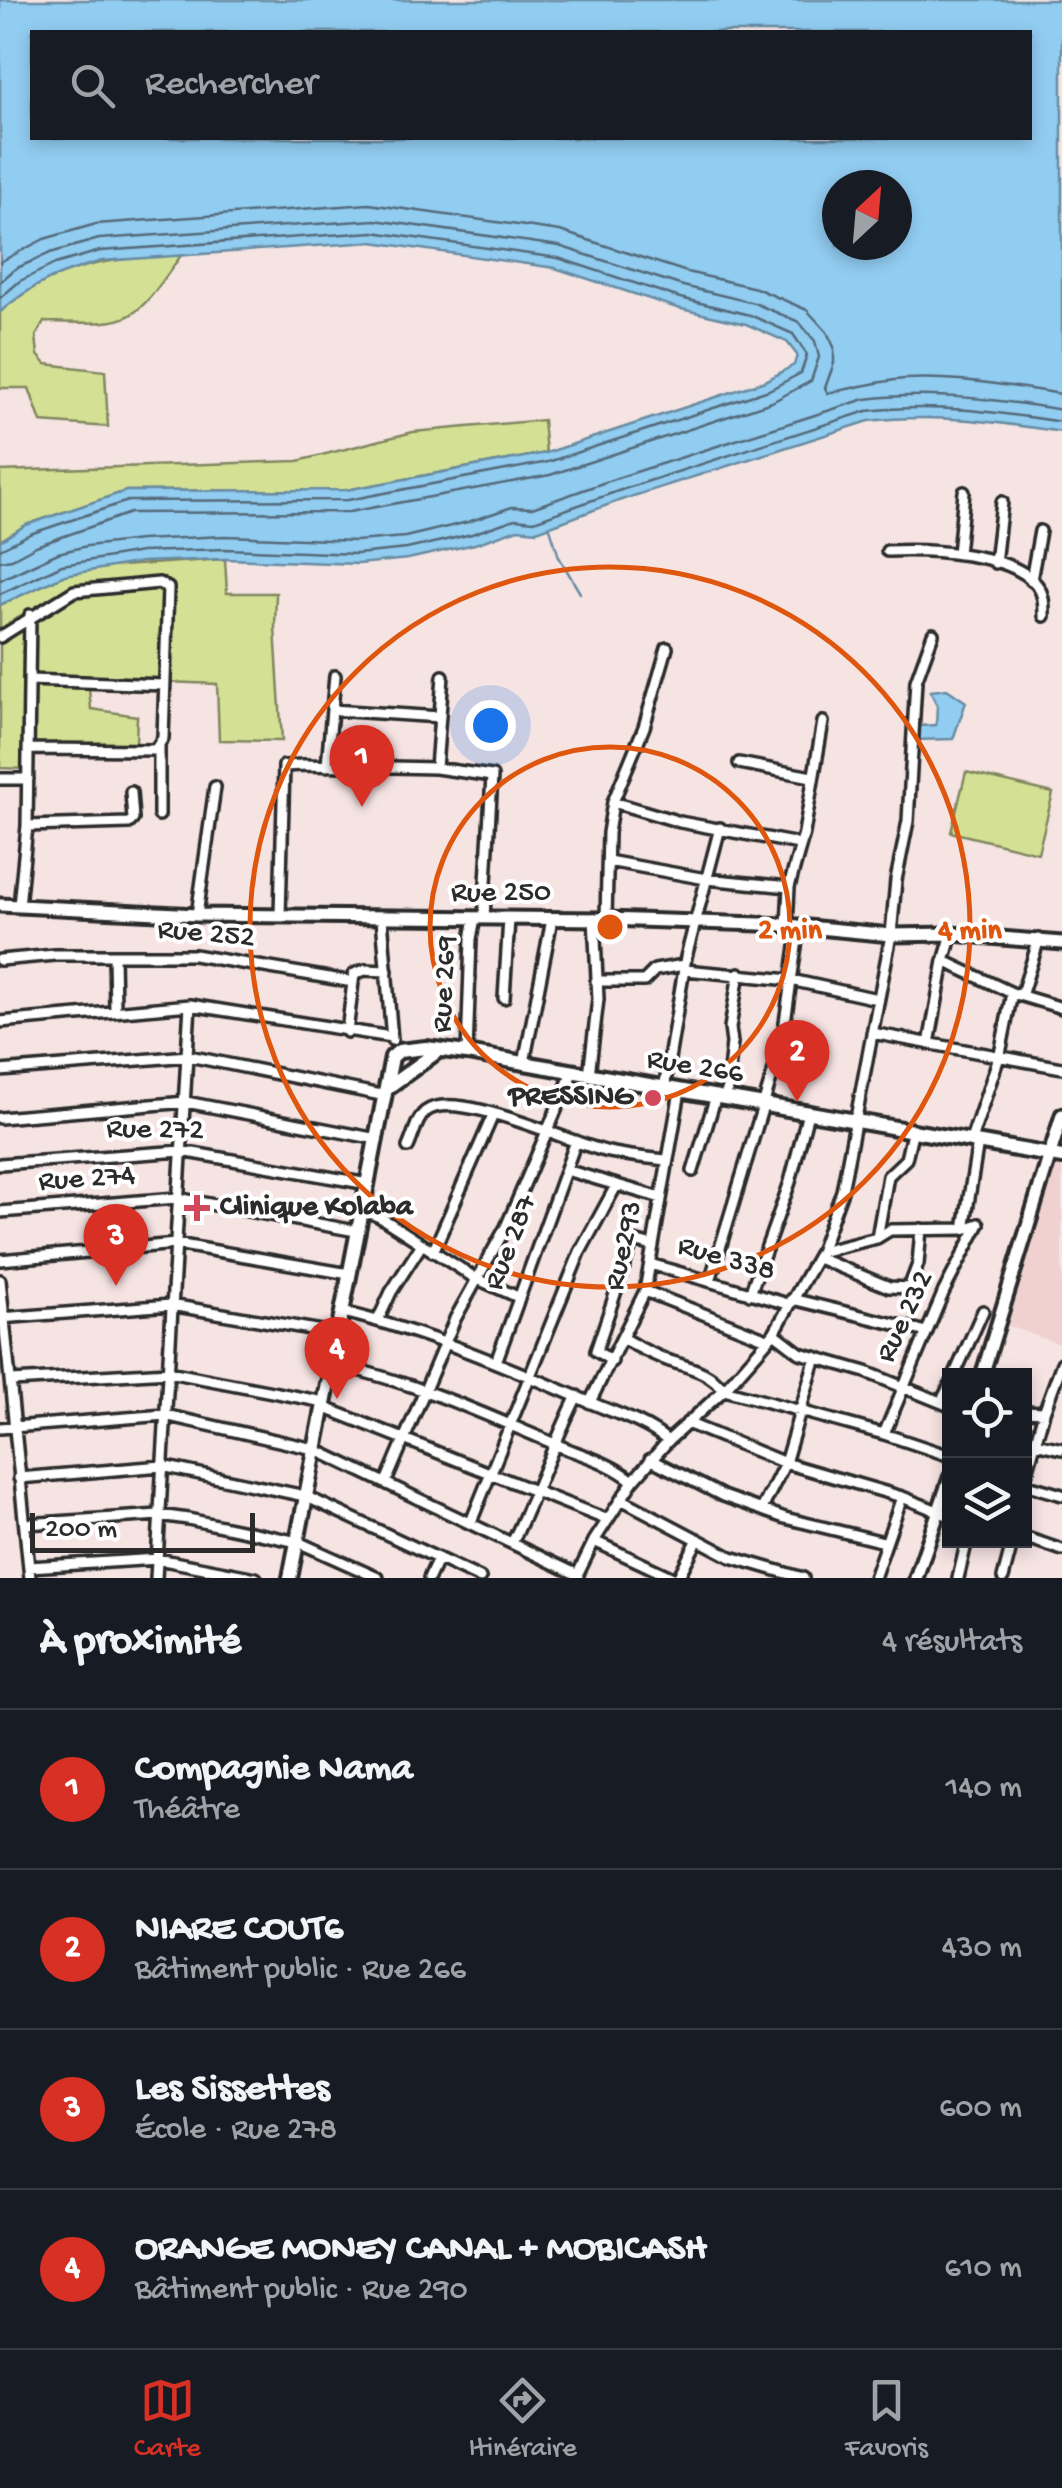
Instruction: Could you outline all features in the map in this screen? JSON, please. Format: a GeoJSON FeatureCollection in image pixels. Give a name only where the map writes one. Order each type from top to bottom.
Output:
{"type":"FeatureCollection","features":[{"type":"Feature","properties":{"kind":"main road","name":"Rue 266"},"geometry":{"type":"LineString","coordinates":[[399,1050],[426,1048],[467,1053],[1056,1156]]}},
{"type":"Feature","properties":{"kind":"main road"},"geometry":{"type":"LineString","coordinates":[[290,1578],[356,1231],[392,1057],[399,1050]]}},
{"type":"Feature","properties":{"kind":"main road"},"geometry":{"type":"LineString","coordinates":[[387,1092],[444,1050]]}},
{"type":"Feature","properties":{"kind":"street"},"geometry":{"type":"LineString","coordinates":[[958,554],[964,492]]}},
{"type":"Feature","properties":{"kind":"street"},"geometry":{"type":"LineString","coordinates":[[996,563],[1002,502]]}},
{"type":"Feature","properties":{"kind":"street"},"geometry":{"type":"LineString","coordinates":[[1032,580],[1040,531]]}},
{"type":"Feature","properties":{"kind":"street"},"geometry":{"type":"LineString","coordinates":[[886,551],[916,549],[972,554],[996,563],[1032,580],[1042,594],[1044,616]]}},
{"type":"Feature","properties":{"kind":"street"},"geometry":{"type":"LineString","coordinates":[[0,637],[74,591],[164,585],[168,588],[159,816]]}},
{"type":"Feature","properties":{"kind":"street"},"geometry":{"type":"LineString","coordinates":[[18,906],[27,826],[30,615]]}},
{"type":"Feature","properties":{"kind":"street"},"geometry":{"type":"LineString","coordinates":[[0,1428],[164,1415],[314,1449],[577,1576],[633,1480],[668,1441],[724,1390],[770,1336],[819,1255],[842,1191],[890,935],[908,822],[916,682],[933,634]]}},
{"type":"Feature","properties":{"kind":"street"},"geometry":{"type":"LineString","coordinates":[[589,1075],[598,1017],[600,918],[612,802],[644,726],[666,648]]}},
{"type":"Feature","properties":{"kind":"street"},"geometry":{"type":"LineString","coordinates":[[327,766],[335,676]]}},
{"type":"Feature","properties":{"kind":"street"},"geometry":{"type":"LineString","coordinates":[[280,915],[284,766],[436,768],[443,676]]}},
{"type":"Feature","properties":{"kind":"street"},"geometry":{"type":"LineString","coordinates":[[29,680],[164,685]]}},
{"type":"Feature","properties":{"kind":"street"},"geometry":{"type":"LineString","coordinates":[[332,710],[440,717]]}},
{"type":"Feature","properties":{"kind":"street"},"geometry":{"type":"LineString","coordinates":[[710,1282],[782,1043],[791,980],[790,887],[804,834],[823,722]]}},
{"type":"Feature","properties":{"kind":"street"},"geometry":{"type":"LineString","coordinates":[[30,749],[155,750],[160,745]]}},
{"type":"Feature","properties":{"kind":"street"},"geometry":{"type":"LineString","coordinates":[[739,763],[812,777]]}},
{"type":"Feature","properties":{"kind":"street","name":"Rue 269"},"geometry":{"type":"LineString","coordinates":[[436,768],[492,776],[480,918],[472,939],[467,1053]]}},
{"type":"Feature","properties":{"kind":"street"},"geometry":{"type":"LineString","coordinates":[[0,779],[28,779]]}},
{"type":"Feature","properties":{"kind":"street"},"geometry":{"type":"LineString","coordinates":[[197,915],[215,787]]}},
{"type":"Feature","properties":{"kind":"street"},"geometry":{"type":"LineString","coordinates":[[27,826],[129,823],[133,819],[131,792]]}},
{"type":"Feature","properties":{"kind":"street"},"geometry":{"type":"LineString","coordinates":[[612,802],[680,822],[799,844]]}},
{"type":"Feature","properties":{"kind":"street"},"geometry":{"type":"LineString","coordinates":[[664,1088],[684,968],[720,828]]}},
{"type":"Feature","properties":{"kind":"street"},"geometry":{"type":"LineString","coordinates":[[608,860],[706,879],[790,887]]}},
{"type":"Feature","properties":{"kind":"street","name":"Rue 250"},"geometry":{"type":"LineString","coordinates":[[0,905],[197,915],[600,918],[793,926],[890,935],[952,934],[1062,943]]}},
{"type":"Feature","properties":{"kind":"street"},"geometry":{"type":"LineString","coordinates":[[382,918],[391,1037],[399,1050]]}},
{"type":"Feature","properties":{"kind":"street"},"geometry":{"type":"LineString","coordinates":[[504,998],[509,918]]}},
{"type":"Feature","properties":{"kind":"street"},"geometry":{"type":"LineString","coordinates":[[524,1063],[552,918]]}},
{"type":"Feature","properties":{"kind":"street"},"geometry":{"type":"LineString","coordinates":[[929,1044],[952,934]]}},
{"type":"Feature","properties":{"kind":"street"},"geometry":{"type":"LineString","coordinates":[[819,1255],[877,1238],[890,1230],[964,1229],[975,1141],[1017,993],[1039,939]]}},
{"type":"Feature","properties":{"kind":"street","name":"Rue 252"},"geometry":{"type":"LineString","coordinates":[[0,960],[55,954],[194,954],[353,982]]}},
{"type":"Feature","properties":{"kind":"street"},"geometry":{"type":"LineString","coordinates":[[114,955],[115,1010]]}},
{"type":"Feature","properties":{"kind":"street"},"geometry":{"type":"LineString","coordinates":[[944,962],[1062,1008]]}},
{"type":"Feature","properties":{"kind":"street"},"geometry":{"type":"LineString","coordinates":[[596,980],[644,981],[655,970],[684,968],[791,980],[876,998]]}},
{"type":"Feature","properties":{"kind":"street"},"geometry":{"type":"LineString","coordinates":[[347,1032],[358,970],[387,971]]}},
{"type":"Feature","properties":{"kind":"street"},"geometry":{"type":"LineString","coordinates":[[693,1171],[721,1098],[740,974]]}},
{"type":"Feature","properties":{"kind":"street"},"geometry":{"type":"LineString","coordinates":[[0,1022],[190,1005],[391,1037]]}},
{"type":"Feature","properties":{"kind":"street"},"geometry":{"type":"LineString","coordinates":[[156,1578],[190,1005]]}},
{"type":"Feature","properties":{"kind":"street"},"geometry":{"type":"LineString","coordinates":[[872,1033],[1062,1068]]}},
{"type":"Feature","properties":{"kind":"street"},"geometry":{"type":"LineString","coordinates":[[0,1071],[189,1056],[387,1092]]}},
{"type":"Feature","properties":{"kind":"street"},"geometry":{"type":"LineString","coordinates":[[386,1482],[444,1344],[475,1278],[506,1227],[572,1073]]}},
{"type":"Feature","properties":{"kind":"street","name":"Rue293"},"geometry":{"type":"LineString","coordinates":[[590,1402],[645,1291],[680,1091]]}},
{"type":"Feature","properties":{"kind":"street"},"geometry":{"type":"LineString","coordinates":[[0,1118],[186,1102],[377,1138]]}},
{"type":"Feature","properties":{"kind":"street"},"geometry":{"type":"LineString","coordinates":[[408,1147],[422,1115],[435,1107],[454,1104],[550,1131],[602,1151],[668,1160]]}},
{"type":"Feature","properties":{"kind":"street"},"geometry":{"type":"LineString","coordinates":[[750,1294],[790,1182],[808,1113]]}},
{"type":"Feature","properties":{"kind":"street"},"geometry":{"type":"LineString","coordinates":[[433,1252],[493,1115]]}},
{"type":"Feature","properties":{"kind":"street"},"geometry":{"type":"LineString","coordinates":[[985,1368],[1056,1156],[1062,1115]]}},
{"type":"Feature","properties":{"kind":"street"},"geometry":{"type":"LineString","coordinates":[[877,1238],[888,1176],[906,1158],[914,1129]]}},
{"type":"Feature","properties":{"kind":"street","name":"Rue 287"},"geometry":{"type":"LineString","coordinates":[[496,1362],[576,1141]]}},
{"type":"Feature","properties":{"kind":"street","name":"Rue 272"},"geometry":{"type":"LineString","coordinates":[[0,1164],[182,1151],[368,1184]]}},
{"type":"Feature","properties":{"kind":"street"},"geometry":{"type":"LineString","coordinates":[[566,1170],[661,1198]]}},
{"type":"Feature","properties":{"kind":"street"},"geometry":{"type":"LineString","coordinates":[[470,1522],[580,1252],[616,1186]]}},
{"type":"Feature","properties":{"kind":"street","name":"Rue 274"},"geometry":{"type":"LineString","coordinates":[[0,1212],[177,1198],[356,1231]]}},
{"type":"Feature","properties":{"kind":"street"},"geometry":{"type":"LineString","coordinates":[[361,1208],[475,1278],[518,1297]]}},
{"type":"Feature","properties":{"kind":"street","name":"Rue 232"},"geometry":{"type":"LineString","coordinates":[[884,1434],[979,1224],[964,1229]]}},
{"type":"Feature","properties":{"kind":"street"},"geometry":{"type":"LineString","coordinates":[[819,1255],[888,1286],[909,1288],[918,1264],[921,1229]]}},
{"type":"Feature","properties":{"kind":"street"},"geometry":{"type":"LineString","coordinates":[[612,1360],[596,1351],[632,1244],[634,1241],[653,1246]]}},
{"type":"Feature","properties":{"kind":"street"},"geometry":{"type":"LineString","coordinates":[[0,1260],[176,1244],[349,1274]]}},
{"type":"Feature","properties":{"kind":"street"},"geometry":{"type":"LineString","coordinates":[[378,1320],[422,1244]]}},
{"type":"Feature","properties":{"kind":"street","name":"Rue 338"},"geometry":{"type":"LineString","coordinates":[[650,1264],[750,1294],[927,1332]]}},
{"type":"Feature","properties":{"kind":"street"},"geometry":{"type":"LineString","coordinates":[[0,1280],[30,1573],[158,1559],[256,1578]]}},
{"type":"Feature","properties":{"kind":"street"},"geometry":{"type":"LineString","coordinates":[[645,1291],[770,1336],[800,1353],[942,1403]]}},
{"type":"Feature","properties":{"kind":"street"},"geometry":{"type":"LineString","coordinates":[[2,1318],[171,1304],[339,1334]]}},
{"type":"Feature","properties":{"kind":"street"},"geometry":{"type":"LineString","coordinates":[[958,1368],[983,1311]]}},
{"type":"Feature","properties":{"kind":"street"},"geometry":{"type":"LineString","coordinates":[[343,1312],[378,1320],[496,1362],[639,1423],[668,1441]]}},
{"type":"Feature","properties":{"kind":"street"},"geometry":{"type":"LineString","coordinates":[[622,1338],[646,1352],[696,1368],[715,1378],[724,1390],[942,1453]]}},
{"type":"Feature","properties":{"kind":"street"},"geometry":{"type":"LineString","coordinates":[[762,1510],[785,1464],[816,1357]]}},
{"type":"Feature","properties":{"kind":"street"},"geometry":{"type":"LineString","coordinates":[[1031,1458],[1062,1363]]}},
{"type":"Feature","properties":{"kind":"street"},"geometry":{"type":"LineString","coordinates":[[333,1364],[426,1389],[552,1444],[598,1459],[633,1480]]}},
{"type":"Feature","properties":{"kind":"street"},"geometry":{"type":"LineString","coordinates":[[12,1381],[169,1372],[324,1404],[608,1520]]}},
{"type":"Feature","properties":{"kind":"street"},"geometry":{"type":"LineString","coordinates":[[512,1542],[537,1492],[552,1444],[577,1396]]}},
{"type":"Feature","properties":{"kind":"street"},"geometry":{"type":"LineString","coordinates":[[1032,1411],[1044,1412]]}},
{"type":"Feature","properties":{"kind":"street"},"geometry":{"type":"LineString","coordinates":[[688,1423],[785,1464],[902,1497],[942,1513]]}},
{"type":"Feature","properties":{"kind":"street"},"geometry":{"type":"LineString","coordinates":[[1035,1443],[1062,1449]]}},
{"type":"Feature","properties":{"kind":"street"},"geometry":{"type":"LineString","coordinates":[[650,1459],[723,1496],[762,1510],[884,1542]]}},
{"type":"Feature","properties":{"kind":"street"},"geometry":{"type":"LineString","coordinates":[[19,1478],[162,1466],[305,1496],[480,1578]]}},
{"type":"Feature","properties":{"kind":"street"},"geometry":{"type":"LineString","coordinates":[[1032,1487],[1062,1496]]}},
{"type":"Feature","properties":{"kind":"street"},"geometry":{"type":"LineString","coordinates":[[874,1578],[902,1497]]}},
{"type":"Feature","properties":{"kind":"street"},"geometry":{"type":"LineString","coordinates":[[621,1500],[731,1557],[803,1578]]}},
{"type":"Feature","properties":{"kind":"street"},"geometry":{"type":"LineString","coordinates":[[26,1524],[159,1515],[298,1542],[378,1578]]}},
{"type":"Feature","properties":{"kind":"street"},"geometry":{"type":"LineString","coordinates":[[916,1578],[942,1519]]}},
{"type":"Feature","properties":{"kind":"street"},"geometry":{"type":"LineString","coordinates":[[594,1542],[676,1578],[698,1539]]}},
{"type":"Feature","properties":{"kind":"street"},"geometry":{"type":"LineString","coordinates":[[1032,1540],[1062,1550]]}},
{"type":"Feature","properties":{"kind":"street"},"geometry":{"type":"LineString","coordinates":[[958,1578],[965,1548]]}},
{"type":"Feature","properties":{"kind":"street"},"geometry":{"type":"LineString","coordinates":[[1003,1578],[1010,1548]]}},
{"type":"Feature","properties":{"kind":"street"},"geometry":{"type":"LineString","coordinates":[[429,1578],[438,1558]]}},
{"type":"Feature","properties":{"kind":"shaded area"},"geometry":{"type":"Polygon","coordinates":[[[1055,1161],[1062,1162],[1062,1345],[1003,1324],[1055,1161]]]}},
{"type":"Feature","properties":{"kind":"green space"},"geometry":{"type":"Polygon","coordinates":[[[182,254],[151,296],[127,316],[96,323],[44,322],[36,336],[38,355],[46,364],[105,371],[108,427],[41,422],[29,388],[0,388],[0,312],[21,296],[85,266],[182,254]]]}},
{"type":"Feature","properties":{"kind":"green space"},"geometry":{"type":"Polygon","coordinates":[[[543,420],[546,453],[346,490],[126,491],[26,525],[0,541],[0,471],[298,461],[413,432],[543,420]]]}},
{"type":"Feature","properties":{"kind":"green space"},"geometry":{"type":"Polygon","coordinates":[[[225,559],[227,593],[276,593],[282,741],[219,740],[217,684],[88,679],[91,709],[137,716],[136,743],[24,745],[24,769],[0,768],[0,605],[65,575],[91,568],[225,559]]]}},
{"type":"Feature","properties":{"kind":"green space"},"geometry":{"type":"Polygon","coordinates":[[[966,772],[1053,793],[1038,853],[951,832],[966,772]]]}},
{"type":"Feature","properties":{"kind":"water"},"geometry":{"type":"Polygon","coordinates":[[[0,0],[1062,0],[1062,432],[942,418],[869,421],[624,499],[537,531],[518,529],[475,544],[408,559],[358,564],[225,559],[142,562],[65,575],[0,605],[0,541],[26,525],[126,491],[346,490],[546,453],[765,381],[794,365],[797,355],[787,342],[746,324],[677,308],[555,268],[372,242],[102,261],[48,280],[0,312],[0,0]]]}},
{"type":"Feature","properties":{"kind":"water"},"geometry":{"type":"Polygon","coordinates":[[[947,689],[966,702],[953,739],[913,740],[918,726],[936,725],[937,705],[930,691],[947,689]]]}},
{"type":"Feature","properties":{"kind":"waterway"},"geometry":{"type":"LineString","coordinates":[[549,525],[559,557],[580,593]]}},
{"type":"Feature","properties":{"kind":"place","name":"Compagnie Nama"},"geometry":{"type":"Point","coordinates":[362,807]}},
{"type":"Feature","properties":{"kind":"place","name":"PRESSING"},"geometry":{"type":"Point","coordinates":[653,1098]}},
{"type":"Feature","properties":{"kind":"place","name":"NIARE COUT6"},"geometry":{"type":"Point","coordinates":[797,1102]}},
{"type":"Feature","properties":{"kind":"place","name":"Clinique Kolaba"},"geometry":{"type":"Point","coordinates":[197,1208]}},
{"type":"Feature","properties":{"kind":"place","name":"Les Sissettes"},"geometry":{"type":"Point","coordinates":[116,1286]}},
{"type":"Feature","properties":{"kind":"place","name":"ORANGE MONEY CANAL + MOBICASH"},"geometry":{"type":"Point","coordinates":[337,1399]}}]}
